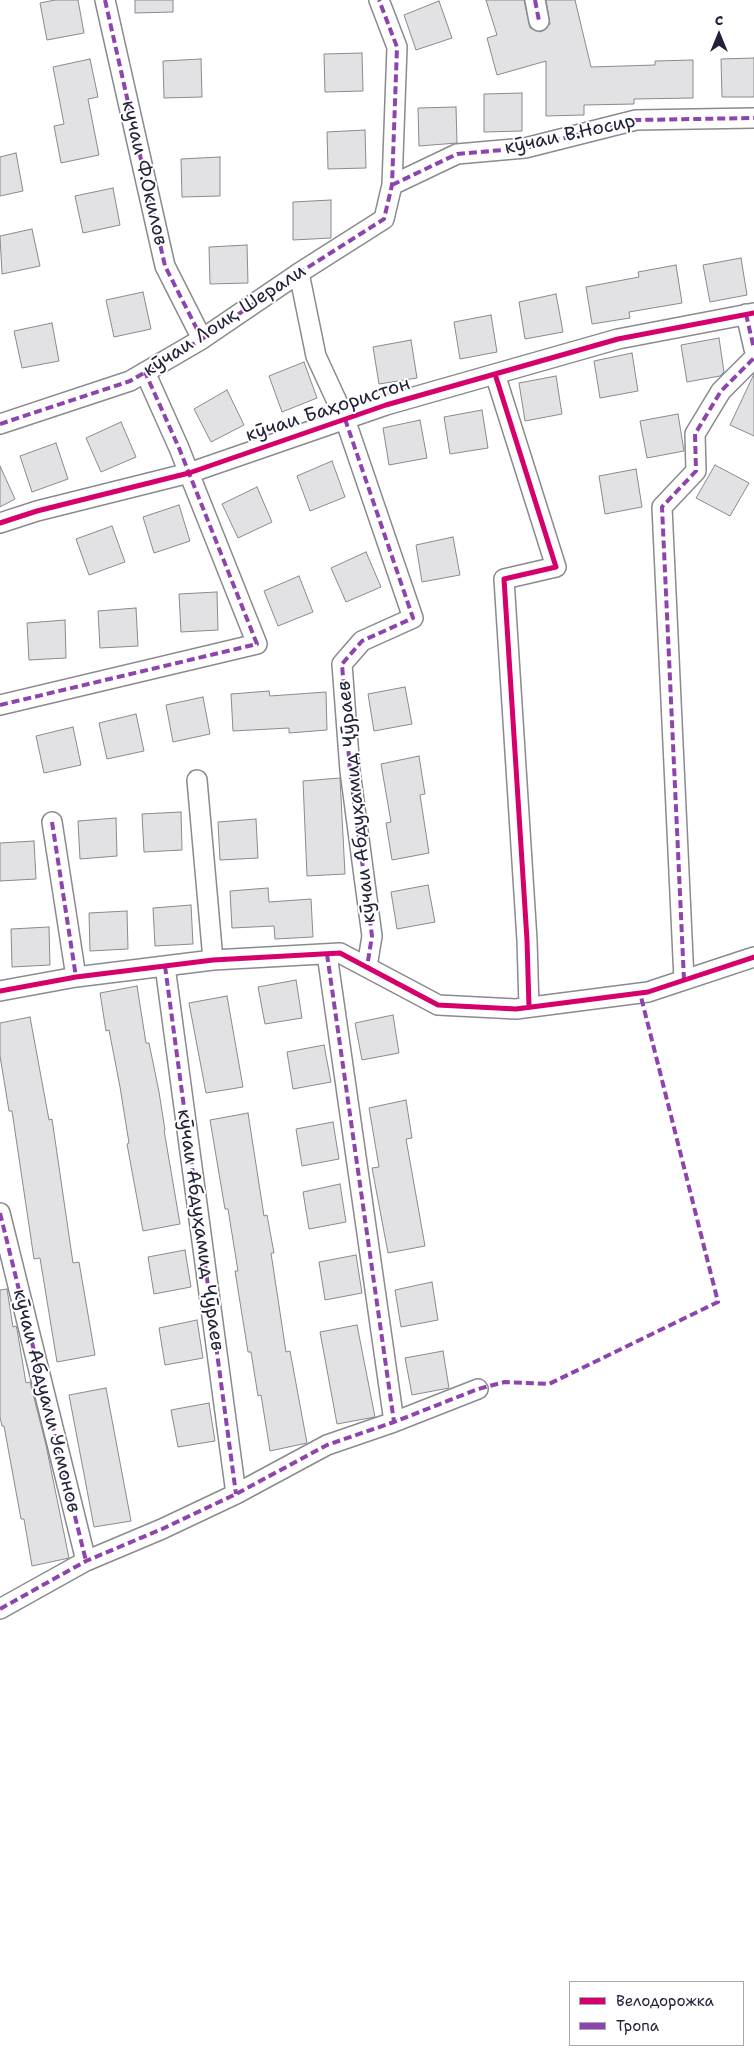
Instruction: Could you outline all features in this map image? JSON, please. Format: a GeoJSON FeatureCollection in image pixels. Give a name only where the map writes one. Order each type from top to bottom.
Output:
{"type":"FeatureCollection","features":[{"type":"Feature","properties":{"kind":"street","name":"кучаи Ф.Окилов"},"geometry":{"type":"LineString","coordinates":[[105,0],[165,266],[202,339]]}},
{"type":"Feature","properties":{"kind":"street"},"geometry":{"type":"LineString","coordinates":[[379,0],[397,47],[392,185]]}},
{"type":"Feature","properties":{"kind":"street"},"geometry":{"type":"LineString","coordinates":[[535,0],[539,21]]}},
{"type":"Feature","properties":{"kind":"street","name":"кӯчаи В.Носир"},"geometry":{"type":"LineString","coordinates":[[392,185],[458,154],[525,148],[636,120],[754,118]]}},
{"type":"Feature","properties":{"kind":"street","name":"кӯчаи Лоиқ Шерали"},"geometry":{"type":"LineString","coordinates":[[0,424],[130,381],[202,339],[299,273],[384,219],[392,185]]}},
{"type":"Feature","properties":{"kind":"street"},"geometry":{"type":"LineString","coordinates":[[299,273],[316,356],[345,419]]}},
{"type":"Feature","properties":{"kind":"street"},"geometry":{"type":"LineString","coordinates":[[750,314],[754,349]]}},
{"type":"Feature","properties":{"kind":"street","name":"кӯчаи Баҳористон"},"geometry":{"type":"LineString","coordinates":[[0,523],[36,511],[189,473],[345,419],[618,339],[750,314]]}},
{"type":"Feature","properties":{"kind":"street"},"geometry":{"type":"LineString","coordinates":[[684,980],[662,507],[696,471],[695,434],[720,391],[754,358]]}},
{"type":"Feature","properties":{"kind":"street"},"geometry":{"type":"LineString","coordinates":[[0,705],[257,644],[189,473],[145,372]]}},
{"type":"Feature","properties":{"kind":"street"},"geometry":{"type":"LineString","coordinates":[[495,374],[556,567],[504,579],[527,940],[529,1007]]}},
{"type":"Feature","properties":{"kind":"street","name":"кӯчаи Абдуҳамид Ҷӯраев"},"geometry":{"type":"LineString","coordinates":[[345,419],[413,618],[362,641],[342,664],[350,771],[372,936],[367,967]]}},
{"type":"Feature","properties":{"kind":"street"},"geometry":{"type":"LineString","coordinates":[[198,780],[213,960]]}},
{"type":"Feature","properties":{"kind":"street"},"geometry":{"type":"LineString","coordinates":[[52,822],[76,977]]}},
{"type":"Feature","properties":{"kind":"street"},"geometry":{"type":"LineString","coordinates":[[0,991],[76,977],[213,960],[340,953],[438,1005],[516,1009],[648,992],[754,957]]}},
{"type":"Feature","properties":{"kind":"street"},"geometry":{"type":"LineString","coordinates":[[327,954],[394,1422]]}},
{"type":"Feature","properties":{"kind":"street","name":"кӯчаи Абдуҳамид Ҷӯраев"},"geometry":{"type":"LineString","coordinates":[[165,966],[236,1494]]}},
{"type":"Feature","properties":{"kind":"street","name":"кӯчаи Абдуали Усмонов"},"geometry":{"type":"LineString","coordinates":[[0,1213],[86,1561]]}},
{"type":"Feature","properties":{"kind":"street"},"geometry":{"type":"LineString","coordinates":[[0,1609],[86,1561],[162,1529],[236,1494],[326,1445],[394,1422],[478,1389]]}},
{"type":"Feature","properties":{"kind":"building"},"geometry":{"type":"Polygon","coordinates":[[[55,0],[78,0],[84,33],[47,40],[40,3],[55,0]]]}},
{"type":"Feature","properties":{"kind":"building"},"geometry":{"type":"Polygon","coordinates":[[[135,0],[173,0],[173,12],[135,13],[135,0]]]}},
{"type":"Feature","properties":{"kind":"building"},"geometry":{"type":"Polygon","coordinates":[[[486,0],[524,0],[530,28],[541,32],[550,24],[546,0],[575,0],[591,67],[655,65],[655,61],[693,60],[693,98],[634,99],[634,104],[584,105],[584,115],[546,116],[546,61],[497,75],[487,38],[497,35],[486,0]]]}},
{"type":"Feature","properties":{"kind":"building"},"geometry":{"type":"Polygon","coordinates":[[[439,1],[452,38],[416,50],[404,15],[439,1]]]}},
{"type":"Feature","properties":{"kind":"building"},"geometry":{"type":"Polygon","coordinates":[[[362,53],[363,91],[325,92],[324,54],[362,53]]]}},
{"type":"Feature","properties":{"kind":"building"},"geometry":{"type":"Polygon","coordinates":[[[754,58],[754,97],[722,97],[721,59],[754,58]]]}},
{"type":"Feature","properties":{"kind":"building"},"geometry":{"type":"Polygon","coordinates":[[[90,59],[98,97],[88,99],[99,155],[61,163],[54,126],[64,124],[53,67],[90,59]]]}},
{"type":"Feature","properties":{"kind":"building"},"geometry":{"type":"Polygon","coordinates":[[[201,59],[202,97],[164,98],[163,61],[201,59]]]}},
{"type":"Feature","properties":{"kind":"building"},"geometry":{"type":"Polygon","coordinates":[[[522,93],[522,131],[484,132],[484,94],[522,93]]]}},
{"type":"Feature","properties":{"kind":"building"},"geometry":{"type":"Polygon","coordinates":[[[456,107],[457,143],[419,146],[418,108],[456,107]]]}},
{"type":"Feature","properties":{"kind":"building"},"geometry":{"type":"Polygon","coordinates":[[[365,130],[366,168],[328,169],[327,132],[365,130]]]}},
{"type":"Feature","properties":{"kind":"building"},"geometry":{"type":"Polygon","coordinates":[[[16,153],[23,191],[0,196],[0,157],[16,153]]]}},
{"type":"Feature","properties":{"kind":"building"},"geometry":{"type":"Polygon","coordinates":[[[220,157],[220,196],[182,197],[181,159],[220,157]]]}},
{"type":"Feature","properties":{"kind":"building"},"geometry":{"type":"Polygon","coordinates":[[[113,188],[120,225],[83,233],[75,196],[113,188]]]}},
{"type":"Feature","properties":{"kind":"building"},"geometry":{"type":"Polygon","coordinates":[[[331,200],[331,238],[293,240],[293,202],[331,200]]]}},
{"type":"Feature","properties":{"kind":"building"},"geometry":{"type":"Polygon","coordinates":[[[32,229],[40,266],[2,274],[0,236],[32,229]]]}},
{"type":"Feature","properties":{"kind":"building"},"geometry":{"type":"Polygon","coordinates":[[[247,245],[248,283],[210,284],[209,247],[247,245]]]}},
{"type":"Feature","properties":{"kind":"building"},"geometry":{"type":"Polygon","coordinates":[[[741,258],[747,295],[710,302],[703,265],[741,258]]]}},
{"type":"Feature","properties":{"kind":"building"},"geometry":{"type":"Polygon","coordinates":[[[676,265],[682,303],[629,312],[630,318],[592,324],[586,287],[639,277],[638,272],[676,265]]]}},
{"type":"Feature","properties":{"kind":"building"},"geometry":{"type":"Polygon","coordinates":[[[143,292],[151,329],[114,337],[106,300],[143,292]]]}},
{"type":"Feature","properties":{"kind":"building"},"geometry":{"type":"Polygon","coordinates":[[[556,294],[563,332],[525,339],[519,302],[556,294]]]}},
{"type":"Feature","properties":{"kind":"building"},"geometry":{"type":"Polygon","coordinates":[[[491,315],[497,352],[460,359],[454,322],[491,315]]]}},
{"type":"Feature","properties":{"kind":"building"},"geometry":{"type":"Polygon","coordinates":[[[52,323],[59,361],[22,368],[14,331],[52,323]]]}},
{"type":"Feature","properties":{"kind":"building"},"geometry":{"type":"Polygon","coordinates":[[[719,338],[724,372],[720,376],[687,382],[681,345],[719,338]]]}},
{"type":"Feature","properties":{"kind":"building"},"geometry":{"type":"Polygon","coordinates":[[[411,340],[417,378],[379,384],[373,347],[411,340]]]}},
{"type":"Feature","properties":{"kind":"building"},"geometry":{"type":"Polygon","coordinates":[[[632,353],[638,391],[600,398],[594,361],[632,353]]]}},
{"type":"Feature","properties":{"kind":"building"},"geometry":{"type":"Polygon","coordinates":[[[304,362],[317,398],[282,412],[269,376],[304,362]]]}},
{"type":"Feature","properties":{"kind":"building"},"geometry":{"type":"Polygon","coordinates":[[[754,374],[754,436],[730,425],[754,374]]]}},
{"type":"Feature","properties":{"kind":"building"},"geometry":{"type":"Polygon","coordinates":[[[556,376],[562,414],[525,421],[519,383],[556,376]]]}},
{"type":"Feature","properties":{"kind":"building"},"geometry":{"type":"Polygon","coordinates":[[[227,390],[244,425],[211,442],[194,409],[227,390]]]}},
{"type":"Feature","properties":{"kind":"building"},"geometry":{"type":"Polygon","coordinates":[[[482,410],[488,448],[450,454],[444,417],[482,410]]]}},
{"type":"Feature","properties":{"kind":"building"},"geometry":{"type":"Polygon","coordinates":[[[678,414],[684,451],[647,458],[640,421],[678,414]]]}},
{"type":"Feature","properties":{"kind":"building"},"geometry":{"type":"Polygon","coordinates":[[[420,420],[427,458],[389,465],[383,428],[420,420]]]}},
{"type":"Feature","properties":{"kind":"building"},"geometry":{"type":"Polygon","coordinates":[[[121,422],[136,457],[101,472],[86,438],[121,422]]]}},
{"type":"Feature","properties":{"kind":"building"},"geometry":{"type":"Polygon","coordinates":[[[56,443],[68,479],[32,492],[20,456],[56,443]]]}},
{"type":"Feature","properties":{"kind":"building"},"geometry":{"type":"Polygon","coordinates":[[[332,461],[345,497],[310,511],[297,476],[332,461]]]}},
{"type":"Feature","properties":{"kind":"building"},"geometry":{"type":"Polygon","coordinates":[[[715,465],[749,483],[730,516],[696,498],[715,465]]]}},
{"type":"Feature","properties":{"kind":"building"},"geometry":{"type":"Polygon","coordinates":[[[0,466],[15,499],[0,507],[0,466]]]}},
{"type":"Feature","properties":{"kind":"building"},"geometry":{"type":"Polygon","coordinates":[[[636,469],[642,507],[605,514],[599,476],[636,469]]]}},
{"type":"Feature","properties":{"kind":"building"},"geometry":{"type":"Polygon","coordinates":[[[257,487],[272,522],[238,538],[222,504],[257,487]]]}},
{"type":"Feature","properties":{"kind":"building"},"geometry":{"type":"Polygon","coordinates":[[[179,505],[190,541],[154,553],[143,517],[179,505]]]}},
{"type":"Feature","properties":{"kind":"building"},"geometry":{"type":"Polygon","coordinates":[[[112,526],[125,562],[89,575],[76,539],[112,526]]]}},
{"type":"Feature","properties":{"kind":"building"},"geometry":{"type":"Polygon","coordinates":[[[453,537],[460,575],[422,582],[416,545],[453,537]]]}},
{"type":"Feature","properties":{"kind":"building"},"geometry":{"type":"Polygon","coordinates":[[[366,552],[381,587],[346,602],[331,568],[366,552]]]}},
{"type":"Feature","properties":{"kind":"building"},"geometry":{"type":"Polygon","coordinates":[[[299,576],[313,612],[278,626],[264,591],[299,576]]]}},
{"type":"Feature","properties":{"kind":"building"},"geometry":{"type":"Polygon","coordinates":[[[217,592],[218,630],[181,632],[179,594],[217,592]]]}},
{"type":"Feature","properties":{"kind":"building"},"geometry":{"type":"Polygon","coordinates":[[[136,608],[138,646],[100,648],[98,611],[136,608]]]}},
{"type":"Feature","properties":{"kind":"building"},"geometry":{"type":"Polygon","coordinates":[[[65,620],[66,658],[29,660],[27,623],[65,620]]]}},
{"type":"Feature","properties":{"kind":"building"},"geometry":{"type":"Polygon","coordinates":[[[405,687],[412,724],[374,731],[368,694],[405,687]]]}},
{"type":"Feature","properties":{"kind":"building"},"geometry":{"type":"Polygon","coordinates":[[[269,691],[270,696],[326,692],[327,730],[289,733],[289,728],[233,731],[231,694],[269,691]]]}},
{"type":"Feature","properties":{"kind":"building"},"geometry":{"type":"Polygon","coordinates":[[[203,697],[210,734],[173,742],[166,705],[203,697]]]}},
{"type":"Feature","properties":{"kind":"building"},"geometry":{"type":"Polygon","coordinates":[[[136,714],[144,751],[107,759],[99,723],[136,714]]]}},
{"type":"Feature","properties":{"kind":"building"},"geometry":{"type":"Polygon","coordinates":[[[73,727],[81,765],[44,773],[36,736],[73,727]]]}},
{"type":"Feature","properties":{"kind":"building"},"geometry":{"type":"Polygon","coordinates":[[[419,756],[425,794],[420,795],[429,853],[392,860],[386,823],[391,822],[381,764],[419,756]]]}},
{"type":"Feature","properties":{"kind":"building"},"geometry":{"type":"Polygon","coordinates":[[[340,778],[345,874],[307,876],[303,781],[340,778]]]}},
{"type":"Feature","properties":{"kind":"building"},"geometry":{"type":"Polygon","coordinates":[[[181,812],[182,850],[144,852],[142,814],[181,812]]]}},
{"type":"Feature","properties":{"kind":"building"},"geometry":{"type":"Polygon","coordinates":[[[116,818],[117,856],[80,859],[78,821],[116,818]]]}},
{"type":"Feature","properties":{"kind":"building"},"geometry":{"type":"Polygon","coordinates":[[[256,819],[258,858],[220,860],[218,822],[256,819]]]}},
{"type":"Feature","properties":{"kind":"building"},"geometry":{"type":"Polygon","coordinates":[[[34,841],[36,879],[0,881],[0,843],[34,841]]]}},
{"type":"Feature","properties":{"kind":"building"},"geometry":{"type":"Polygon","coordinates":[[[428,885],[435,922],[397,929],[391,892],[428,885]]]}},
{"type":"Feature","properties":{"kind":"building"},"geometry":{"type":"Polygon","coordinates":[[[268,888],[269,902],[311,899],[313,937],[275,939],[274,926],[232,928],[230,891],[268,888]]]}},
{"type":"Feature","properties":{"kind":"building"},"geometry":{"type":"Polygon","coordinates":[[[191,905],[193,944],[155,946],[153,908],[191,905]]]}},
{"type":"Feature","properties":{"kind":"building"},"geometry":{"type":"Polygon","coordinates":[[[127,911],[128,949],[90,951],[89,913],[127,911]]]}},
{"type":"Feature","properties":{"kind":"building"},"geometry":{"type":"Polygon","coordinates":[[[49,927],[50,965],[12,967],[11,929],[49,927]]]}},
{"type":"Feature","properties":{"kind":"building"},"geometry":{"type":"Polygon","coordinates":[[[296,980],[302,1018],[265,1024],[258,987],[296,980]]]}},
{"type":"Feature","properties":{"kind":"building"},"geometry":{"type":"Polygon","coordinates":[[[137,986],[146,1043],[149,1043],[159,1092],[180,1224],[143,1231],[127,1144],[129,1143],[120,1087],[109,1030],[106,1031],[100,993],[137,986]]]}},
{"type":"Feature","properties":{"kind":"building"},"geometry":{"type":"Polygon","coordinates":[[[227,996],[243,1087],[206,1093],[189,1003],[227,996]]]}},
{"type":"Feature","properties":{"kind":"building"},"geometry":{"type":"Polygon","coordinates":[[[393,1015],[399,1053],[362,1060],[355,1023],[393,1015]]]}},
{"type":"Feature","properties":{"kind":"building"},"geometry":{"type":"Polygon","coordinates":[[[30,1017],[49,1120],[52,1119],[73,1263],[79,1262],[95,1355],[57,1362],[40,1258],[34,1259],[12,1111],[9,1111],[0,1056],[0,1023],[30,1017]]]}},
{"type":"Feature","properties":{"kind":"building"},"geometry":{"type":"Polygon","coordinates":[[[324,1045],[331,1082],[293,1089],[287,1052],[324,1045]]]}},
{"type":"Feature","properties":{"kind":"building"},"geometry":{"type":"Polygon","coordinates":[[[406,1100],[412,1138],[406,1139],[425,1246],[388,1253],[372,1168],[379,1167],[369,1108],[406,1100]]]}},
{"type":"Feature","properties":{"kind":"building"},"geometry":{"type":"Polygon","coordinates":[[[248,1113],[264,1216],[267,1215],[274,1253],[271,1253],[286,1352],[290,1351],[307,1443],[270,1451],[261,1395],[258,1396],[251,1352],[248,1352],[235,1271],[238,1271],[228,1209],[225,1209],[210,1120],[248,1113]]]}},
{"type":"Feature","properties":{"kind":"building"},"geometry":{"type":"Polygon","coordinates":[[[333,1122],[339,1159],[302,1166],[296,1129],[333,1122]]]}},
{"type":"Feature","properties":{"kind":"building"},"geometry":{"type":"Polygon","coordinates":[[[340,1184],[346,1222],[309,1229],[303,1192],[340,1184]]]}},
{"type":"Feature","properties":{"kind":"building"},"geometry":{"type":"Polygon","coordinates":[[[185,1250],[191,1287],[154,1294],[148,1257],[185,1250]]]}},
{"type":"Feature","properties":{"kind":"building"},"geometry":{"type":"Polygon","coordinates":[[[356,1255],[362,1293],[325,1300],[319,1262],[356,1255]]]}},
{"type":"Feature","properties":{"kind":"building"},"geometry":{"type":"Polygon","coordinates":[[[432,1282],[438,1320],[401,1327],[395,1290],[432,1282]]]}},
{"type":"Feature","properties":{"kind":"building"},"geometry":{"type":"Polygon","coordinates":[[[7,1289],[13,1327],[16,1326],[17,1329],[26,1383],[30,1382],[46,1445],[69,1558],[32,1566],[24,1519],[21,1519],[4,1426],[2,1426],[0,1417],[0,1290],[7,1289]]]}},
{"type":"Feature","properties":{"kind":"building"},"geometry":{"type":"Polygon","coordinates":[[[197,1320],[203,1358],[165,1365],[159,1328],[197,1320]]]}},
{"type":"Feature","properties":{"kind":"building"},"geometry":{"type":"Polygon","coordinates":[[[357,1325],[375,1417],[337,1424],[320,1332],[357,1325]]]}},
{"type":"Feature","properties":{"kind":"building"},"geometry":{"type":"Polygon","coordinates":[[[443,1351],[449,1388],[412,1395],[405,1358],[443,1351]]]}},
{"type":"Feature","properties":{"kind":"building"},"geometry":{"type":"Polygon","coordinates":[[[106,1388],[131,1521],[94,1527],[69,1395],[106,1388]]]}},
{"type":"Feature","properties":{"kind":"building"},"geometry":{"type":"Polygon","coordinates":[[[209,1403],[215,1441],[178,1447],[171,1410],[209,1403]]]}},
{"type":"Feature","properties":{"kind":"marked path"},"geometry":{"type":"LineString","coordinates":[[105,0],[165,266],[202,339]]}},
{"type":"Feature","properties":{"kind":"marked path"},"geometry":{"type":"LineString","coordinates":[[0,424],[130,381],[202,339],[299,273],[384,219],[392,185],[397,47],[379,0]]}},
{"type":"Feature","properties":{"kind":"marked path"},"geometry":{"type":"LineString","coordinates":[[535,0],[539,21]]}},
{"type":"Feature","properties":{"kind":"marked path"},"geometry":{"type":"LineString","coordinates":[[392,185],[457,154],[525,148],[636,120],[754,118]]}},
{"type":"Feature","properties":{"kind":"marked path"},"geometry":{"type":"LineString","coordinates":[[746,314],[754,349]]}},
{"type":"Feature","properties":{"kind":"marked path"},"geometry":{"type":"LineString","coordinates":[[684,980],[662,507],[696,471],[695,434],[721,391],[754,358]]}},
{"type":"Feature","properties":{"kind":"marked path"},"geometry":{"type":"LineString","coordinates":[[0,705],[257,644],[179,448],[145,372]]}},
{"type":"Feature","properties":{"kind":"marked path"},"geometry":{"type":"LineString","coordinates":[[345,419],[413,618],[362,641],[342,664],[350,771],[372,936],[367,967]]}},
{"type":"Feature","properties":{"kind":"marked path"},"geometry":{"type":"LineString","coordinates":[[52,822],[76,977]]}},
{"type":"Feature","properties":{"kind":"marked path"},"geometry":{"type":"LineString","coordinates":[[327,954],[394,1422]]}},
{"type":"Feature","properties":{"kind":"marked path"},"geometry":{"type":"LineString","coordinates":[[165,966],[236,1494]]}},
{"type":"Feature","properties":{"kind":"marked path"},"geometry":{"type":"LineString","coordinates":[[0,1609],[86,1561],[162,1529],[236,1494],[327,1445],[394,1422],[478,1389],[505,1382],[549,1384],[718,1302],[640,993]]}},
{"type":"Feature","properties":{"kind":"marked path"},"geometry":{"type":"LineString","coordinates":[[0,1213],[86,1561]]}},
{"type":"Feature","properties":{"kind":"cycle path"},"geometry":{"type":"LineString","coordinates":[[0,523],[37,511],[189,473],[386,405],[618,339],[754,313]]}},
{"type":"Feature","properties":{"kind":"cycle path"},"geometry":{"type":"LineString","coordinates":[[495,374],[556,567],[504,579],[527,940],[529,1007]]}},
{"type":"Feature","properties":{"kind":"cycle path"},"geometry":{"type":"LineString","coordinates":[[0,991],[76,977],[213,960],[340,953],[438,1005],[516,1009],[648,992],[754,957]]}}]}
